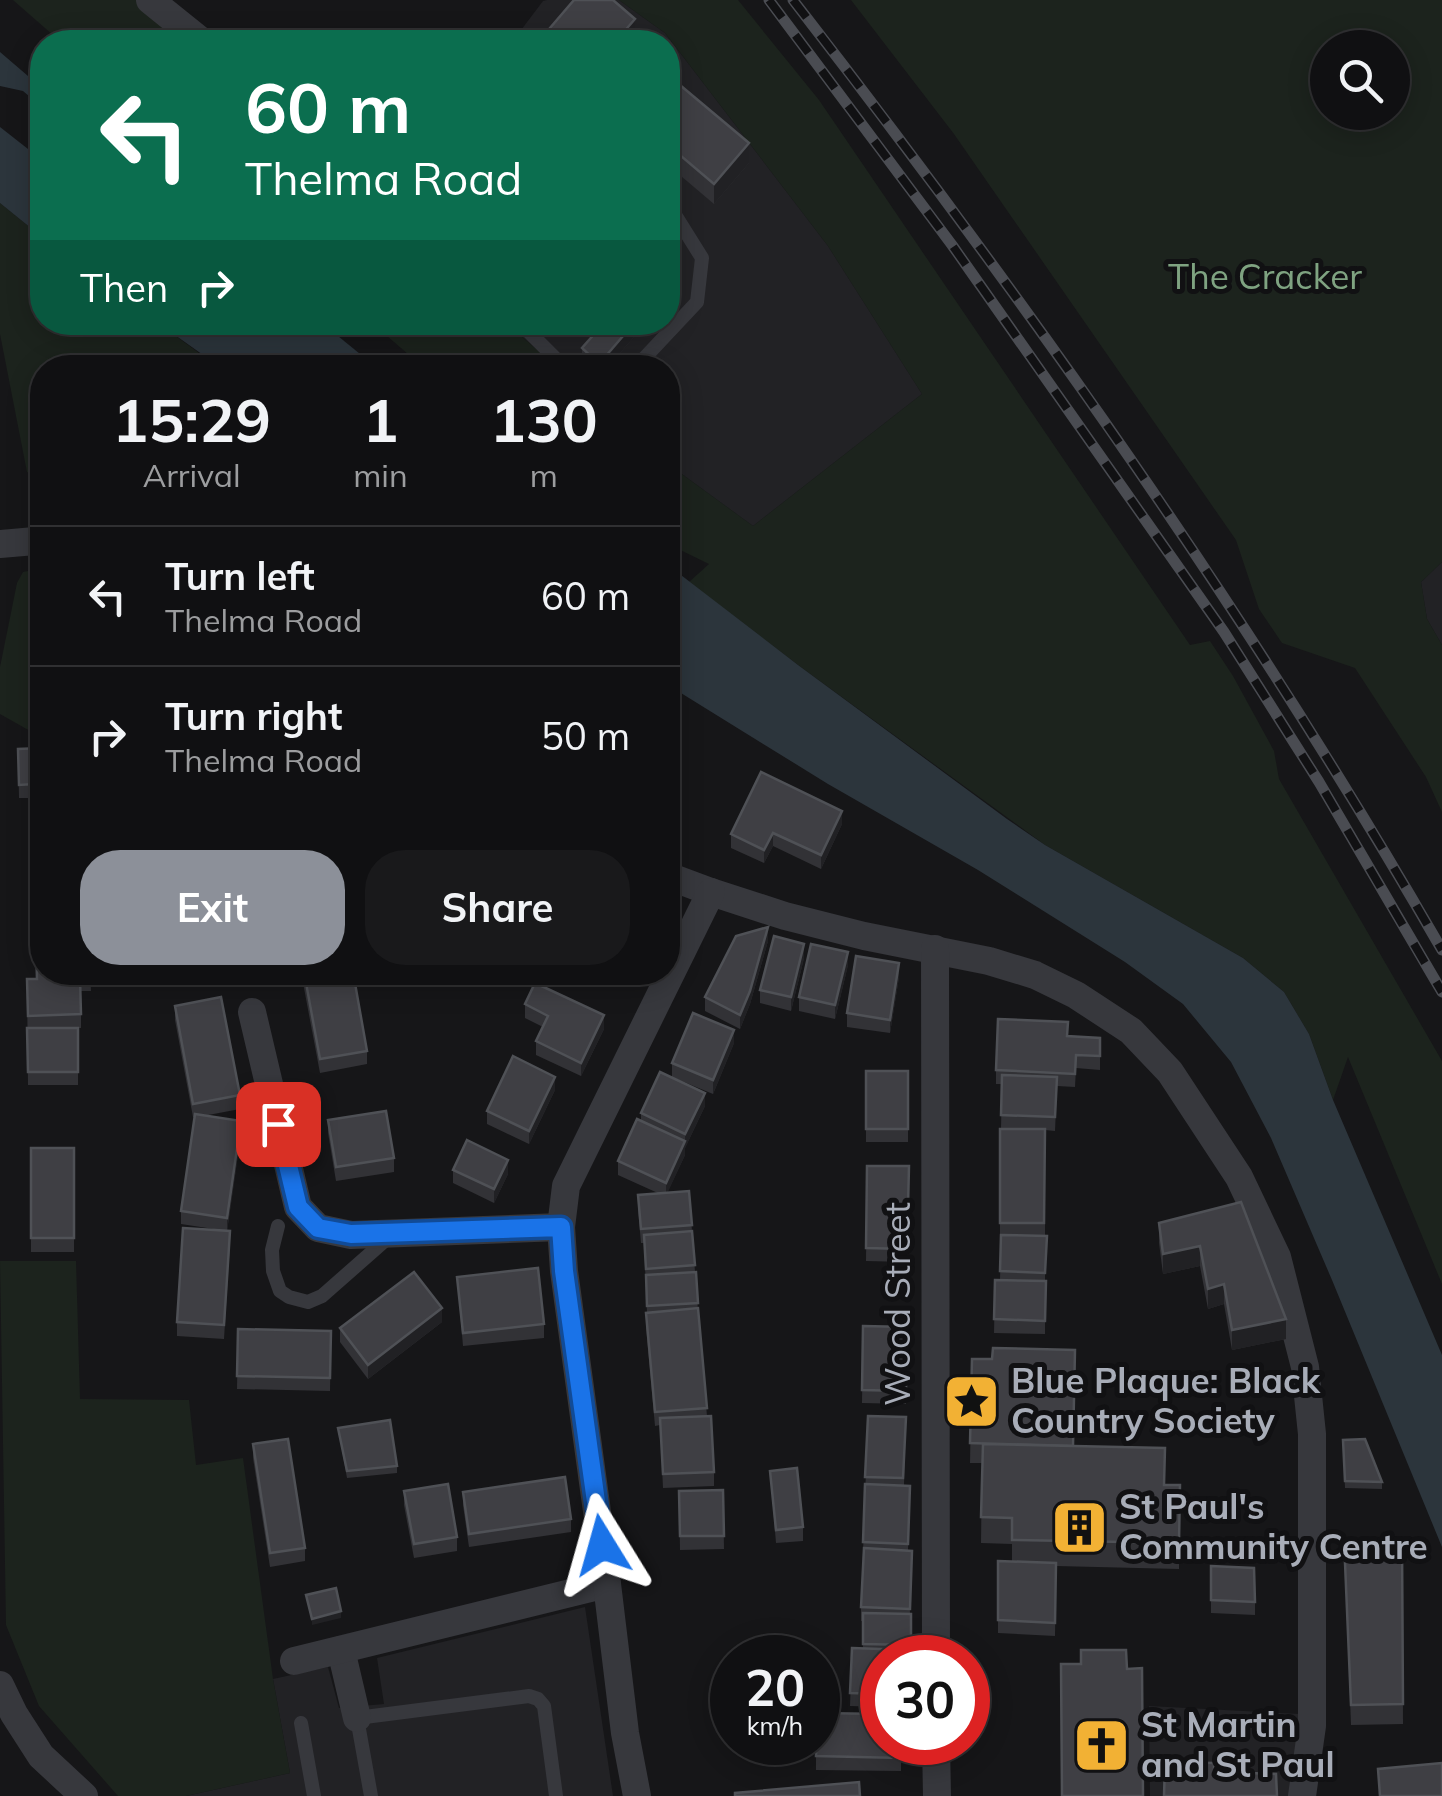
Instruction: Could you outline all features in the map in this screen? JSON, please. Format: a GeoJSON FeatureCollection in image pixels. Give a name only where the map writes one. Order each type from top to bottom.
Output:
{"type":"FeatureCollection","features":[{"type":"Feature","properties":{"kind":"street"},"geometry":{"type":"LineString","coordinates":[[150,0],[187,30]]}},
{"type":"Feature","properties":{"kind":"street"},"geometry":{"type":"LineString","coordinates":[[0,544],[30,541]]}},
{"type":"Feature","properties":{"kind":"street"},"geometry":{"type":"LineString","coordinates":[[680,880],[785,916],[1035,975],[1131,1031],[1170,1072],[1239,1177],[1277,1257],[1305,1367],[1312,1434],[1312,1726],[1302,1796]]}},
{"type":"Feature","properties":{"kind":"street"},"geometry":{"type":"LineString","coordinates":[[680,955],[711,892]]}},
{"type":"Feature","properties":{"kind":"street","name":"Wood Street"},"geometry":{"type":"LineString","coordinates":[[934,950],[936,1635]]}},
{"type":"Feature","properties":{"kind":"street"},"geometry":{"type":"LineString","coordinates":[[637,1796],[624,1732],[561,1227],[566,1186],[665,985]]}},
{"type":"Feature","properties":{"kind":"street"},"geometry":{"type":"LineString","coordinates":[[252,1012],[298,1207],[318,1228],[351,1234],[561,1227]]}},
{"type":"Feature","properties":{"kind":"street"},"geometry":{"type":"LineString","coordinates":[[278,1124],[306,1115]]}},
{"type":"Feature","properties":{"kind":"street"},"geometry":{"type":"LineString","coordinates":[[294,1661],[607,1584]]}},
{"type":"Feature","properties":{"kind":"street"},"geometry":{"type":"LineString","coordinates":[[341,1650],[354,1708]]}},
{"type":"Feature","properties":{"kind":"street"},"geometry":{"type":"LineString","coordinates":[[0,1686],[41,1756],[84,1796]]}},
{"type":"Feature","properties":{"kind":"street"},"geometry":{"type":"LineString","coordinates":[[936,1765],[936,1796]]}},
{"type":"Feature","properties":{"kind":"lane"},"geometry":{"type":"LineString","coordinates":[[680,223],[702,258],[697,302],[680,320]]}},
{"type":"Feature","properties":{"kind":"lane"},"geometry":{"type":"LineString","coordinates":[[532,335],[552,355]]}},
{"type":"Feature","properties":{"kind":"lane"},"geometry":{"type":"LineString","coordinates":[[647,355],[666,335]]}},
{"type":"Feature","properties":{"kind":"lane"},"geometry":{"type":"LineString","coordinates":[[278,1226],[272,1250],[273,1271],[280,1291],[308,1302],[322,1296],[393,1233]]}},
{"type":"Feature","properties":{"kind":"lane"},"geometry":{"type":"LineString","coordinates":[[370,1796],[354,1708],[529,1696],[544,1706],[556,1796]]}},
{"type":"Feature","properties":{"kind":"lane"},"geometry":{"type":"LineString","coordinates":[[301,1723],[314,1796]]}},
{"type":"Feature","properties":{"kind":"shaded area"},"geometry":{"type":"Polygon","coordinates":[[[619,0],[661,30],[521,30],[543,1],[619,0]]]}},
{"type":"Feature","properties":{"kind":"shaded area"},"geometry":{"type":"Polygon","coordinates":[[[0,52],[30,78],[30,97],[23,91],[0,86],[0,52]]]}},
{"type":"Feature","properties":{"kind":"shaded area"},"geometry":{"type":"Polygon","coordinates":[[[680,53],[828,246],[922,394],[753,526],[680,473],[680,355],[543,355],[520,335],[680,335],[680,53]]]}},
{"type":"Feature","properties":{"kind":"shaded area"},"geometry":{"type":"Polygon","coordinates":[[[0,127],[30,151],[30,227],[0,203],[0,127]]]}},
{"type":"Feature","properties":{"kind":"shaded area"},"geometry":{"type":"Polygon","coordinates":[[[175,335],[337,335],[361,355],[203,355],[175,335]]]}},
{"type":"Feature","properties":{"kind":"shaded area"},"geometry":{"type":"Polygon","coordinates":[[[1442,562],[1442,645],[1427,619],[1421,582],[1442,562]]]}},
{"type":"Feature","properties":{"kind":"shaded area"},"geometry":{"type":"Polygon","coordinates":[[[680,574],[1007,819],[1045,845],[1243,958],[1284,992],[1309,1034],[1333,1100],[1442,1355],[1442,1547],[1271,1138],[1231,1062],[1183,1004],[1125,962],[978,870],[680,692],[680,574]]]}},
{"type":"Feature","properties":{"kind":"shaded area"},"geometry":{"type":"Polygon","coordinates":[[[585,1607],[613,1796],[186,1796],[290,1773],[273,1679],[328,1667],[339,1708],[384,1704],[377,1658],[585,1607]]]}},
{"type":"Feature","properties":{"kind":"shaded area"},"geometry":{"type":"Polygon","coordinates":[[[1149,1706],[1300,1714],[1290,1796],[1150,1796],[1149,1706]]]}},
{"type":"Feature","properties":{"kind":"green space"},"geometry":{"type":"Polygon","coordinates":[[[13,0],[136,0],[171,30],[47,30],[13,0]]]}},
{"type":"Feature","properties":{"kind":"green space"},"geometry":{"type":"Polygon","coordinates":[[[619,0],[738,0],[819,100],[1190,645],[1210,641],[1233,676],[1274,751],[1279,779],[1442,1061],[1442,1284],[1348,1057],[1333,1100],[1309,1034],[1284,992],[1243,958],[1045,845],[689,582],[709,564],[680,550],[680,473],[753,526],[922,394],[828,246],[680,53],[680,30],[661,30],[619,0]]]}},
{"type":"Feature","properties":{"kind":"green space","name":"The Cracker"},"geometry":{"type":"Polygon","coordinates":[[[851,0],[1442,0],[1442,562],[1421,582],[1427,619],[1442,645],[1442,812],[1426,777],[1355,668],[1282,643],[1259,609],[1236,540],[954,134],[851,0]]]}},
{"type":"Feature","properties":{"kind":"green space"},"geometry":{"type":"Polygon","coordinates":[[[0,203],[30,227],[30,335],[174,335],[202,355],[30,355],[30,474],[0,334],[0,203]]]}},
{"type":"Feature","properties":{"kind":"green space"},"geometry":{"type":"Polygon","coordinates":[[[386,335],[520,335],[543,355],[409,355],[386,335]]]}},
{"type":"Feature","properties":{"kind":"green space"},"geometry":{"type":"Polygon","coordinates":[[[30,571],[30,731],[0,714],[0,667],[17,583],[23,572],[30,571]]]}},
{"type":"Feature","properties":{"kind":"green space"},"geometry":{"type":"Polygon","coordinates":[[[0,1261],[76,1261],[80,1399],[189,1400],[196,1465],[243,1458],[290,1773],[186,1796],[118,1796],[39,1706],[6,1625],[0,1261]]]}},
{"type":"Feature","properties":{"kind":"building"},"geometry":{"type":"Polygon","coordinates":[[[574,0],[613,0],[635,19],[625,30],[548,30],[574,0]]]}},
{"type":"Feature","properties":{"kind":"building"},"geometry":{"type":"Polygon","coordinates":[[[680,85],[749,143],[714,184],[680,155],[680,85]]]}},
{"type":"Feature","properties":{"kind":"building"},"geometry":{"type":"Polygon","coordinates":[[[594,335],[624,335],[607,355],[589,355],[582,348],[594,335]]]}},
{"type":"Feature","properties":{"kind":"building"},"geometry":{"type":"Polygon","coordinates":[[[30,748],[30,784],[19,785],[18,749],[30,748]]]}},
{"type":"Feature","properties":{"kind":"building"},"geometry":{"type":"Polygon","coordinates":[[[761,772],[842,811],[821,855],[773,833],[764,850],[731,834],[761,772]]]}},
{"type":"Feature","properties":{"kind":"building"},"geometry":{"type":"Polygon","coordinates":[[[768,927],[740,1015],[705,997],[736,936],[768,927]]]}},
{"type":"Feature","properties":{"kind":"building"},"geometry":{"type":"Polygon","coordinates":[[[774,936],[804,944],[791,997],[760,990],[774,936]]]}},
{"type":"Feature","properties":{"kind":"building"},"geometry":{"type":"Polygon","coordinates":[[[811,944],[848,952],[835,1005],[799,997],[811,944]]]}},
{"type":"Feature","properties":{"kind":"building"},"geometry":{"type":"Polygon","coordinates":[[[856,956],[899,963],[890,1020],[847,1013],[856,956]]]}},
{"type":"Feature","properties":{"kind":"building"},"geometry":{"type":"Polygon","coordinates":[[[27,979],[30,985],[80,985],[81,1014],[28,1016],[27,979]]]}},
{"type":"Feature","properties":{"kind":"building"},"geometry":{"type":"Polygon","coordinates":[[[306,985],[355,985],[367,1051],[320,1059],[306,985]]]}},
{"type":"Feature","properties":{"kind":"building"},"geometry":{"type":"Polygon","coordinates":[[[534,985],[539,985],[604,1015],[581,1063],[536,1041],[548,1016],[525,1004],[534,985]]]}},
{"type":"Feature","properties":{"kind":"building"},"geometry":{"type":"Polygon","coordinates":[[[221,997],[240,1095],[193,1104],[175,1006],[221,997]]]}},
{"type":"Feature","properties":{"kind":"building"},"geometry":{"type":"Polygon","coordinates":[[[693,1013],[734,1030],[713,1080],[672,1063],[693,1013]]]}},
{"type":"Feature","properties":{"kind":"building"},"geometry":{"type":"Polygon","coordinates":[[[998,1019],[1068,1022],[1067,1036],[1100,1038],[1100,1056],[1076,1055],[1075,1074],[996,1070],[998,1019]]]}},
{"type":"Feature","properties":{"kind":"building"},"geometry":{"type":"Polygon","coordinates":[[[27,1028],[78,1028],[78,1072],[28,1072],[27,1028]]]}},
{"type":"Feature","properties":{"kind":"building"},"geometry":{"type":"Polygon","coordinates":[[[513,1056],[555,1077],[529,1131],[487,1111],[513,1056]]]}},
{"type":"Feature","properties":{"kind":"building"},"geometry":{"type":"Polygon","coordinates":[[[866,1071],[908,1071],[908,1129],[866,1129],[866,1071]]]}},
{"type":"Feature","properties":{"kind":"building"},"geometry":{"type":"Polygon","coordinates":[[[660,1072],[705,1093],[685,1134],[641,1113],[660,1072]]]}},
{"type":"Feature","properties":{"kind":"building"},"geometry":{"type":"Polygon","coordinates":[[[1002,1075],[1057,1077],[1055,1117],[1001,1115],[1002,1075]]]}},
{"type":"Feature","properties":{"kind":"building"},"geometry":{"type":"Polygon","coordinates":[[[386,1111],[394,1158],[336,1167],[328,1120],[386,1111]]]}},
{"type":"Feature","properties":{"kind":"building"},"geometry":{"type":"Polygon","coordinates":[[[195,1114],[241,1121],[227,1218],[181,1211],[195,1114]]]}},
{"type":"Feature","properties":{"kind":"building"},"geometry":{"type":"Polygon","coordinates":[[[637,1119],[685,1141],[666,1183],[618,1161],[637,1119]]]}},
{"type":"Feature","properties":{"kind":"building"},"geometry":{"type":"Polygon","coordinates":[[[1000,1129],[1045,1129],[1044,1223],[1000,1223],[1000,1129]]]}},
{"type":"Feature","properties":{"kind":"building"},"geometry":{"type":"Polygon","coordinates":[[[467,1140],[508,1160],[494,1189],[453,1170],[467,1140]]]}},
{"type":"Feature","properties":{"kind":"building"},"geometry":{"type":"Polygon","coordinates":[[[31,1148],[74,1148],[74,1238],[31,1238],[31,1148]]]}},
{"type":"Feature","properties":{"kind":"building"},"geometry":{"type":"Polygon","coordinates":[[[867,1166],[909,1166],[907,1249],[866,1248],[867,1166]]]}},
{"type":"Feature","properties":{"kind":"building"},"geometry":{"type":"Polygon","coordinates":[[[689,1191],[692,1225],[641,1229],[638,1195],[689,1191]]]}},
{"type":"Feature","properties":{"kind":"building"},"geometry":{"type":"Polygon","coordinates":[[[1241,1202],[1286,1319],[1232,1330],[1224,1284],[1208,1289],[1200,1246],[1163,1254],[1159,1223],[1241,1202]]]}},
{"type":"Feature","properties":{"kind":"building"},"geometry":{"type":"Polygon","coordinates":[[[183,1228],[230,1231],[224,1325],[177,1322],[183,1228]]]}},
{"type":"Feature","properties":{"kind":"building"},"geometry":{"type":"Polygon","coordinates":[[[692,1231],[695,1265],[646,1269],[644,1235],[692,1231]]]}},
{"type":"Feature","properties":{"kind":"building"},"geometry":{"type":"Polygon","coordinates":[[[1001,1235],[1047,1236],[1045,1273],[1000,1271],[1001,1235]]]}},
{"type":"Feature","properties":{"kind":"building"},"geometry":{"type":"Polygon","coordinates":[[[538,1268],[544,1324],[463,1333],[457,1277],[538,1268]]]}},
{"type":"Feature","properties":{"kind":"building"},"geometry":{"type":"Polygon","coordinates":[[[414,1272],[442,1308],[368,1365],[340,1328],[414,1272]]]}},
{"type":"Feature","properties":{"kind":"building"},"geometry":{"type":"Polygon","coordinates":[[[696,1272],[698,1303],[647,1306],[646,1275],[696,1272]]]}},
{"type":"Feature","properties":{"kind":"building"},"geometry":{"type":"Polygon","coordinates":[[[995,1280],[1046,1281],[1045,1321],[994,1319],[995,1280]]]}},
{"type":"Feature","properties":{"kind":"building"},"geometry":{"type":"Polygon","coordinates":[[[698,1308],[707,1408],[655,1412],[646,1313],[698,1308]]]}},
{"type":"Feature","properties":{"kind":"building"},"geometry":{"type":"Polygon","coordinates":[[[863,1326],[907,1327],[906,1391],[862,1390],[863,1326]]]}},
{"type":"Feature","properties":{"kind":"building"},"geometry":{"type":"Polygon","coordinates":[[[238,1329],[331,1331],[330,1378],[237,1376],[238,1329]]]}},
{"type":"Feature","properties":{"kind":"building"},"geometry":{"type":"Polygon","coordinates":[[[993,1348],[1075,1350],[1073,1446],[970,1443],[972,1359],[992,1359],[993,1348]]]}},
{"type":"Feature","properties":{"kind":"building"},"geometry":{"type":"Polygon","coordinates":[[[711,1416],[714,1472],[663,1474],[660,1418],[711,1416]]]}},
{"type":"Feature","properties":{"kind":"building"},"geometry":{"type":"Polygon","coordinates":[[[868,1416],[906,1417],[903,1478],[865,1477],[868,1416]]]}},
{"type":"Feature","properties":{"kind":"building"},"geometry":{"type":"Polygon","coordinates":[[[390,1420],[397,1466],[347,1471],[338,1428],[390,1420]]]}},
{"type":"Feature","properties":{"kind":"building"},"geometry":{"type":"Polygon","coordinates":[[[288,1439],[305,1548],[270,1553],[253,1444],[288,1439]]]}},
{"type":"Feature","properties":{"kind":"building"},"geometry":{"type":"Polygon","coordinates":[[[1365,1439],[1382,1482],[1345,1481],[1343,1440],[1365,1439]]]}},
{"type":"Feature","properties":{"kind":"building","name":"St Paul's Community Centre"},"geometry":{"type":"Polygon","coordinates":[[[983,1444],[1165,1448],[1164,1485],[1180,1485],[1179,1543],[1012,1540],[1012,1518],[981,1517],[983,1444]]]}},
{"type":"Feature","properties":{"kind":"building"},"geometry":{"type":"Polygon","coordinates":[[[797,1468],[803,1527],[776,1530],[770,1471],[797,1468]]]}},
{"type":"Feature","properties":{"kind":"building"},"geometry":{"type":"Polygon","coordinates":[[[565,1477],[571,1519],[469,1534],[463,1492],[565,1477]]]}},
{"type":"Feature","properties":{"kind":"building"},"geometry":{"type":"Polygon","coordinates":[[[448,1484],[457,1537],[414,1544],[404,1491],[448,1484]]]}},
{"type":"Feature","properties":{"kind":"building"},"geometry":{"type":"Polygon","coordinates":[[[865,1484],[910,1486],[908,1544],[863,1542],[865,1484]]]}},
{"type":"Feature","properties":{"kind":"building"},"geometry":{"type":"Polygon","coordinates":[[[723,1490],[724,1536],[680,1536],[679,1491],[723,1490]]]}},
{"type":"Feature","properties":{"kind":"building"},"geometry":{"type":"Polygon","coordinates":[[[1344,1539],[1402,1541],[1403,1704],[1351,1705],[1344,1539]]]}},
{"type":"Feature","properties":{"kind":"building"},"geometry":{"type":"Polygon","coordinates":[[[864,1548],[912,1551],[910,1609],[861,1607],[864,1548]]]}},
{"type":"Feature","properties":{"kind":"building"},"geometry":{"type":"Polygon","coordinates":[[[998,1561],[1056,1563],[1055,1623],[998,1620],[998,1561]]]}},
{"type":"Feature","properties":{"kind":"building"},"geometry":{"type":"Polygon","coordinates":[[[1211,1566],[1254,1568],[1255,1602],[1211,1600],[1211,1566]]]}},
{"type":"Feature","properties":{"kind":"building"},"geometry":{"type":"Polygon","coordinates":[[[336,1588],[341,1611],[312,1619],[306,1595],[336,1588]]]}},
{"type":"Feature","properties":{"kind":"building"},"geometry":{"type":"Polygon","coordinates":[[[863,1613],[911,1614],[911,1635],[863,1635],[863,1613]]]}},
{"type":"Feature","properties":{"kind":"building"},"geometry":{"type":"Polygon","coordinates":[[[852,1648],[860,1648],[860,1693],[850,1693],[852,1648]]]}},
{"type":"Feature","properties":{"kind":"building","name":"St Martin and St Paul"},"geometry":{"type":"Polygon","coordinates":[[[1081,1650],[1126,1650],[1127,1669],[1142,1668],[1143,1796],[1062,1796],[1061,1664],[1081,1664],[1081,1650]]]}},
{"type":"Feature","properties":{"kind":"building"},"geometry":{"type":"Polygon","coordinates":[[[840,1713],[860,1714],[860,1757],[840,1757],[840,1713]]]}},
{"type":"Feature","properties":{"kind":"building"},"geometry":{"type":"Polygon","coordinates":[[[1165,1762],[1214,1763],[1214,1772],[1276,1774],[1277,1796],[1164,1796],[1165,1762]]]}},
{"type":"Feature","properties":{"kind":"building"},"geometry":{"type":"Polygon","coordinates":[[[1442,1763],[1442,1796],[1380,1796],[1378,1769],[1442,1763]]]}},
{"type":"Feature","properties":{"kind":"building"},"geometry":{"type":"Polygon","coordinates":[[[859,1782],[860,1796],[735,1796],[735,1793],[859,1782]]]}},
{"type":"Feature","properties":{"kind":"railway"},"geometry":{"type":"LineString","coordinates":[[769,0],[952,245],[1224,632],[1319,782],[1442,992]]}},
{"type":"Feature","properties":{"kind":"railway"},"geometry":{"type":"LineString","coordinates":[[793,0],[967,230],[1134,464],[1293,704],[1442,950]]}},
{"type":"Feature","properties":{"kind":"place","name":"Blue Plaque: Black Country Society"},"geometry":{"type":"Point","coordinates":[972,1401]}},
{"type":"Feature","properties":{"kind":"place","name":"St Paul's Community Centre"},"geometry":{"type":"Point","coordinates":[1080,1527]}},
{"type":"Feature","properties":{"kind":"place","name":"St Martin and St Paul"},"geometry":{"type":"Point","coordinates":[1102,1745]}},
{"type":"Feature","properties":{"kind":"route"},"geometry":{"type":"LineString","coordinates":[[278,1124],[298,1207],[318,1228],[351,1234],[561,1227],[602,1545]]}}]}
